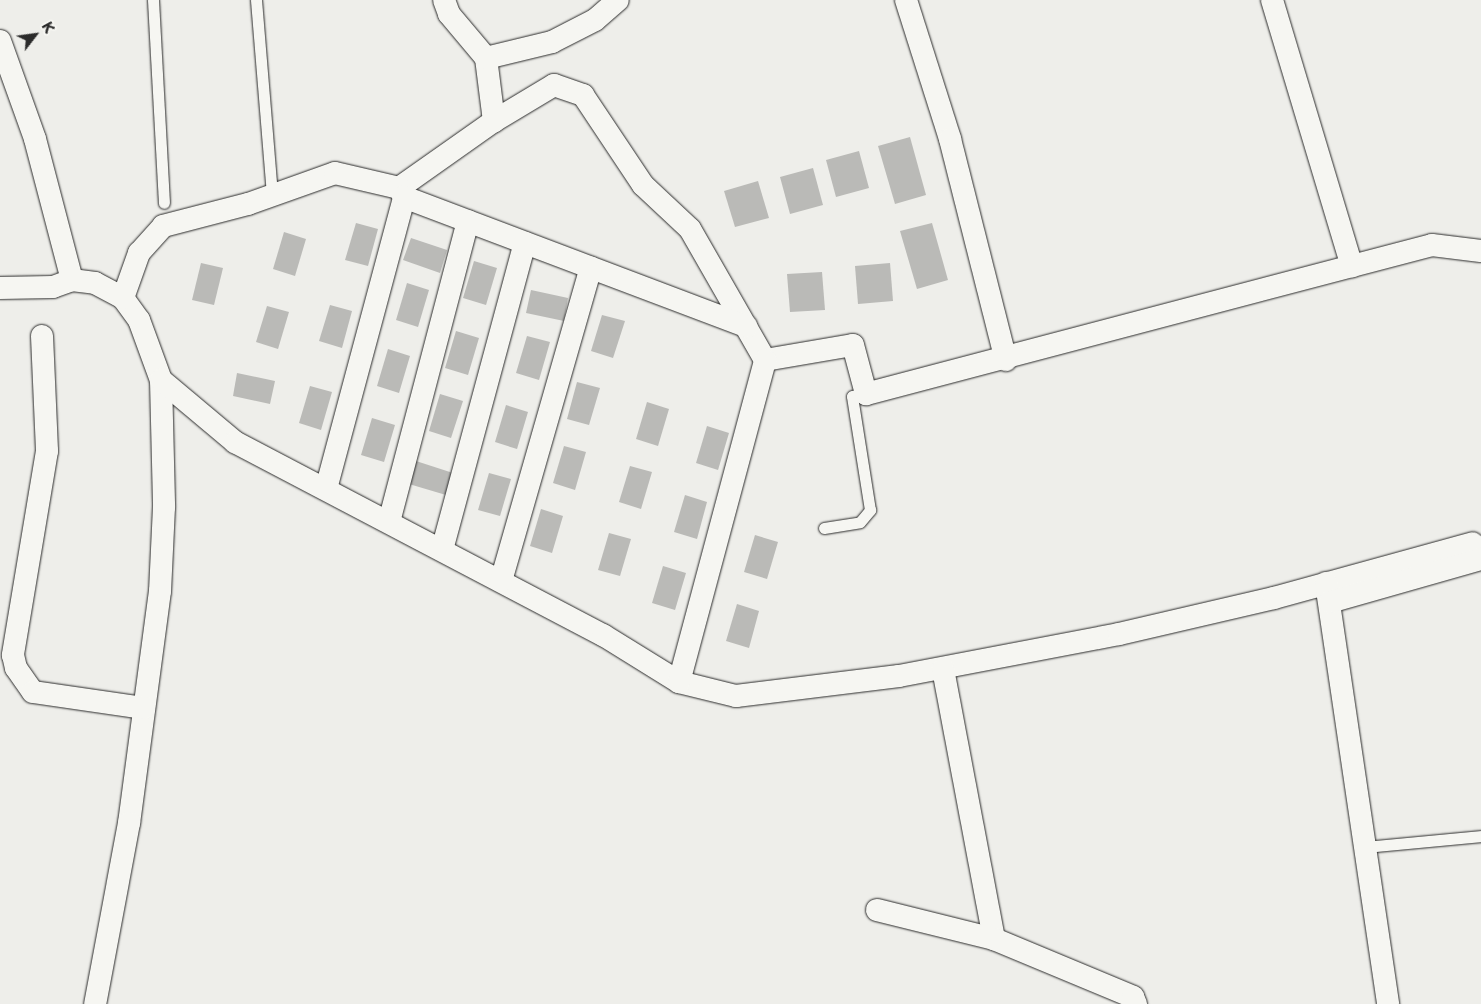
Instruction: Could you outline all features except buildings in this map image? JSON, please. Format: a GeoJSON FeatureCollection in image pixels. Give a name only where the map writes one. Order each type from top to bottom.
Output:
{"type":"FeatureCollection","features":[{"type":"Feature","properties":{"kind":"street"},"geometry":{"type":"LineString","coordinates":[[444,0],[449,14],[486,58],[494,120]]}},
{"type":"Feature","properties":{"kind":"street"},"geometry":{"type":"LineString","coordinates":[[486,58],[552,42],[595,20],[618,0]]}},
{"type":"Feature","properties":{"kind":"street"},"geometry":{"type":"LineString","coordinates":[[906,0],[950,139],[1006,360]]}},
{"type":"Feature","properties":{"kind":"street"},"geometry":{"type":"LineString","coordinates":[[1272,0],[1352,266]]}},
{"type":"Feature","properties":{"kind":"street"},"geometry":{"type":"LineString","coordinates":[[0,41],[35,139],[72,280]]}},
{"type":"Feature","properties":{"kind":"street"},"geometry":{"type":"LineString","coordinates":[[326,489],[401,193],[494,120],[554,85],[583,95],[643,185],[690,229],[765,360],[680,682]]}},
{"type":"Feature","properties":{"kind":"street"},"geometry":{"type":"LineString","coordinates":[[122,298],[139,253],[163,226],[272,195],[335,173],[401,193],[468,221],[746,326]]}},
{"type":"Feature","properties":{"kind":"street"},"geometry":{"type":"LineString","coordinates":[[389,522],[468,221]]}},
{"type":"Feature","properties":{"kind":"street"},"geometry":{"type":"LineString","coordinates":[[442,550],[526,243]]}},
{"type":"Feature","properties":{"kind":"street"},"geometry":{"type":"LineString","coordinates":[[765,360],[853,345],[866,394],[1006,360],[1432,245],[1481,251]]}},
{"type":"Feature","properties":{"kind":"street"},"geometry":{"type":"LineString","coordinates":[[502,581],[591,268]]}},
{"type":"Feature","properties":{"kind":"street"},"geometry":{"type":"LineString","coordinates":[[0,288],[54,287],[72,280],[95,283],[122,298],[139,320],[161,380],[164,507],[160,591],[129,823],[94,1004]]}},
{"type":"Feature","properties":{"kind":"street"},"geometry":{"type":"LineString","coordinates":[[42,336],[46,451],[6,656],[21,680],[33,692],[144,708]]}},
{"type":"Feature","properties":{"kind":"street"},"geometry":{"type":"LineString","coordinates":[[161,380],[235,442],[603,635],[680,682],[736,696],[943,669],[1328,593],[1477,551]]}},
{"type":"Feature","properties":{"kind":"street"},"geometry":{"type":"LineString","coordinates":[[1328,593],[1388,1004]]}},
{"type":"Feature","properties":{"kind":"street"},"geometry":{"type":"LineString","coordinates":[[943,669],[994,939]]}},
{"type":"Feature","properties":{"kind":"street"},"geometry":{"type":"LineString","coordinates":[[877,910],[994,939],[1133,997],[1136,1004]]}},
{"type":"Feature","properties":{"kind":"lane"},"geometry":{"type":"LineString","coordinates":[[153,0],[164,203]]}},
{"type":"Feature","properties":{"kind":"lane"},"geometry":{"type":"LineString","coordinates":[[256,0],[272,195]]}},
{"type":"Feature","properties":{"kind":"lane"},"geometry":{"type":"LineString","coordinates":[[824,528],[860,522],[870,510],[852,396],[866,394]]}},
{"type":"Feature","properties":{"kind":"lane"},"geometry":{"type":"LineString","coordinates":[[1365,847],[1481,836]]}}]}
